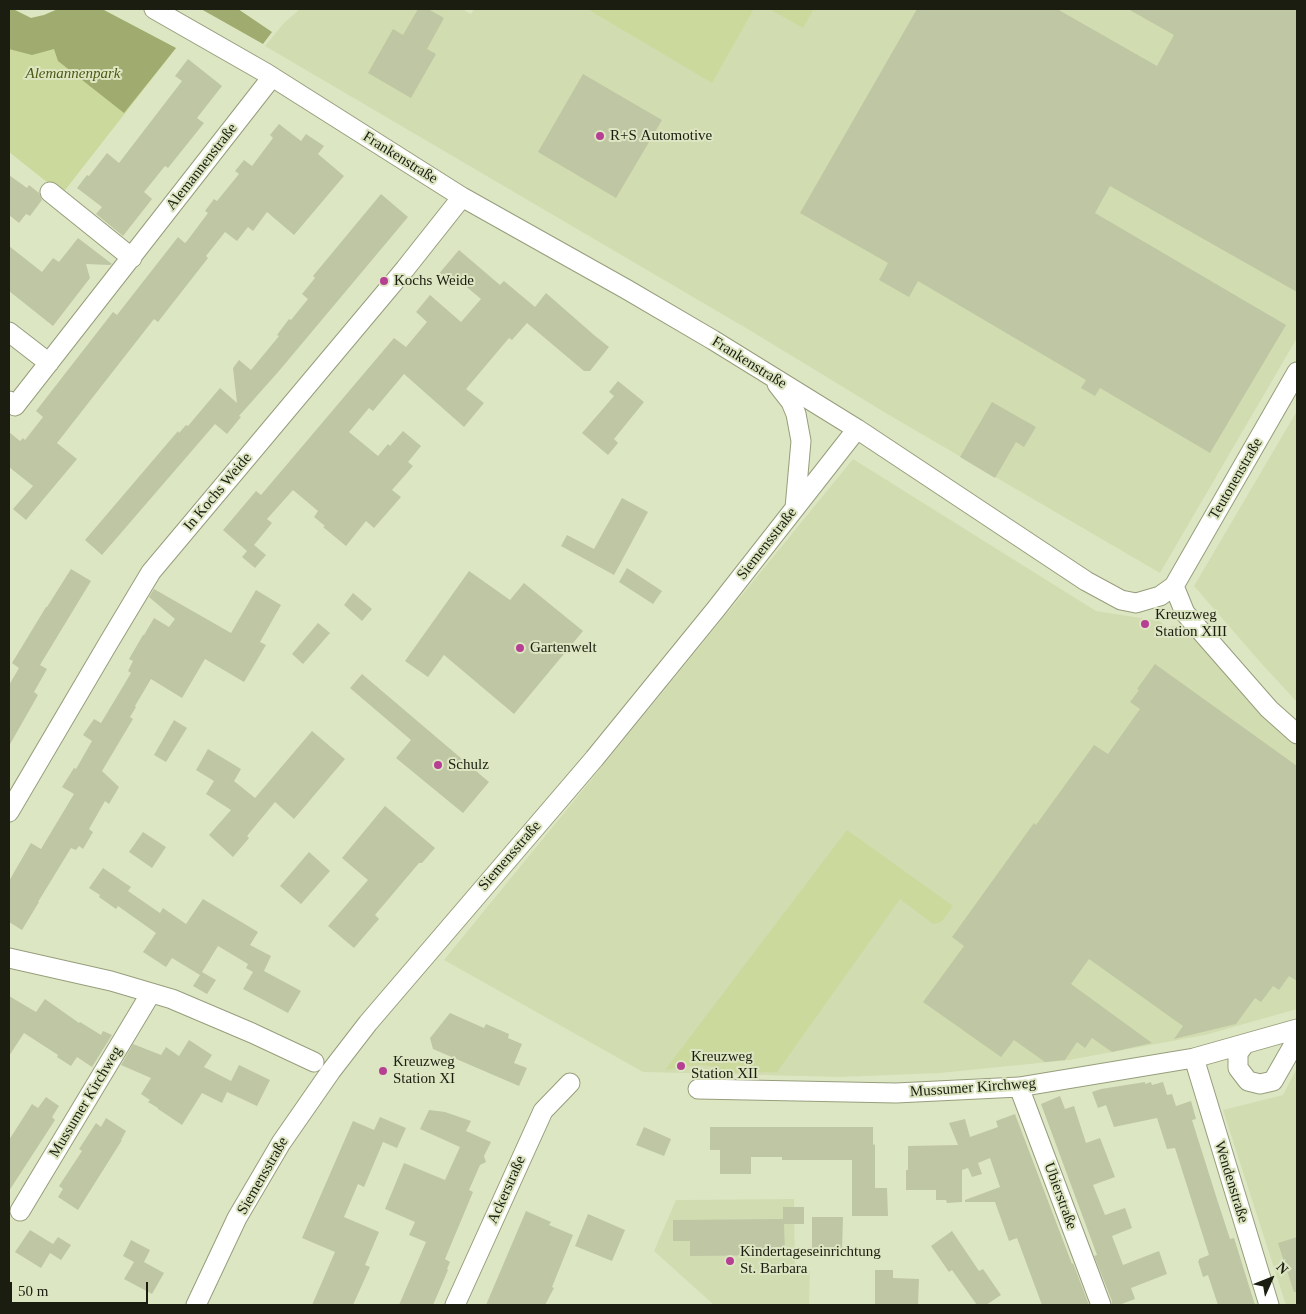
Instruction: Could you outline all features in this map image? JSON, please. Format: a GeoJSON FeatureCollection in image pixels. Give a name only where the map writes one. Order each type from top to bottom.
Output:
{"type":"FeatureCollection","features":[{"type":"Feature","properties":{"kind":"street","name":"Frankenstraße"},"geometry":{"type":"LineString","coordinates":[[154,9],[272,77],[462,197],[713,340],[857,429],[1086,581],[1121,600],[1136,603],[1160,596],[1174,586]]}},
{"type":"Feature","properties":{"kind":"street","name":"Alemannenstraße"},"geometry":{"type":"LineString","coordinates":[[9,401],[15,406],[272,77]]}},
{"type":"Feature","properties":{"kind":"street"},"geometry":{"type":"LineString","coordinates":[[50,192],[132,258]]}},
{"type":"Feature","properties":{"kind":"street","name":"In Kochs Weide"},"geometry":{"type":"LineString","coordinates":[[9,812],[151,572],[405,269],[462,197]]}},
{"type":"Feature","properties":{"kind":"street"},"geometry":{"type":"LineString","coordinates":[[9,332],[49,363]]}},
{"type":"Feature","properties":{"kind":"street","name":"Teutonenstraße"},"geometry":{"type":"LineString","coordinates":[[1174,586],[1297,372]]}},
{"type":"Feature","properties":{"kind":"street"},"geometry":{"type":"LineString","coordinates":[[772,377],[791,402],[796,414],[801,441],[795,508]]}},
{"type":"Feature","properties":{"kind":"street","name":"Siemensstraße"},"geometry":{"type":"LineString","coordinates":[[196,1305],[238,1218],[261,1176],[331,1070],[368,1023],[594,759],[716,609],[857,429]]}},
{"type":"Feature","properties":{"kind":"street"},"geometry":{"type":"LineString","coordinates":[[1174,586],[1185,613],[1269,709],[1297,734]]}},
{"type":"Feature","properties":{"kind":"street"},"geometry":{"type":"LineString","coordinates":[[9,958],[111,981],[172,999],[314,1062]]}},
{"type":"Feature","properties":{"kind":"street","name":"Mussumer Kirchweg"},"geometry":{"type":"LineString","coordinates":[[20,1211],[151,993]]}},
{"type":"Feature","properties":{"kind":"street"},"geometry":{"type":"LineString","coordinates":[[1297,1029],[1245,1044],[1238,1053],[1238,1068],[1248,1081],[1260,1084],[1274,1081],[1297,1039]]}},
{"type":"Feature","properties":{"kind":"street","name":"Mussumer Kirchweg"},"geometry":{"type":"LineString","coordinates":[[698,1089],[896,1093],[1019,1086],[1194,1058],[1245,1044]]}},
{"type":"Feature","properties":{"kind":"street","name":"Wendenstraße"},"geometry":{"type":"LineString","coordinates":[[1194,1058],[1269,1305]]}},
{"type":"Feature","properties":{"kind":"street","name":"Ackerstraße"},"geometry":{"type":"LineString","coordinates":[[455,1305],[543,1111],[570,1083]]}},
{"type":"Feature","properties":{"kind":"street","name":"Ubierstraße"},"geometry":{"type":"LineString","coordinates":[[1019,1086],[1100,1305]]}},
{"type":"Feature","properties":{"kind":"shaded area"},"geometry":{"type":"Polygon","coordinates":[[[9,9],[13,9],[31,18],[58,9],[102,9],[176,48],[124,113],[58,61],[54,49],[32,55],[9,49],[9,9]]]}},
{"type":"Feature","properties":{"kind":"shaded area"},"geometry":{"type":"Polygon","coordinates":[[[201,9],[238,9],[272,32],[263,44],[201,9]]]}},
{"type":"Feature","properties":{"kind":"shaded area"},"geometry":{"type":"Polygon","coordinates":[[[300,9],[462,9],[471,14],[474,9],[587,9],[712,82],[754,9],[769,9],[803,27],[814,9],[1297,9],[1297,338],[1160,573],[265,46],[284,23],[300,9]]]}},
{"type":"Feature","properties":{"kind":"shaded area"},"geometry":{"type":"Polygon","coordinates":[[[1297,411],[1297,702],[1194,586],[1297,411]]]}},
{"type":"Feature","properties":{"kind":"shaded area"},"geometry":{"type":"Polygon","coordinates":[[[853,459],[1096,611],[1160,621],[1167,628],[1190,621],[1297,740],[1297,1009],[1205,1035],[1069,1060],[940,1073],[840,1077],[643,1072],[444,960],[853,459]]]}},
{"type":"Feature","properties":{"kind":"shaded area"},"geometry":{"type":"Polygon","coordinates":[[[1297,1068],[1297,1305],[1286,1305],[1223,1110],[1283,1095],[1297,1068]]]}},
{"type":"Feature","properties":{"kind":"shaded area","name":"Kindertageseinrichtung St. Barbara"},"geometry":{"type":"Polygon","coordinates":[[[794,1199],[795,1271],[810,1271],[809,1305],[714,1305],[654,1251],[676,1200],[794,1199]]]}},
{"type":"Feature","properties":{"kind":"green space","name":"Alemannenpark"},"geometry":{"type":"Polygon","coordinates":[[[9,9],[13,9],[31,18],[58,9],[102,9],[176,48],[62,194],[9,152],[9,9]]]}},
{"type":"Feature","properties":{"kind":"green space"},"geometry":{"type":"Polygon","coordinates":[[[587,9],[754,9],[712,83],[587,9]]]}},
{"type":"Feature","properties":{"kind":"green space"},"geometry":{"type":"Polygon","coordinates":[[[769,9],[814,9],[803,28],[769,9]]]}},
{"type":"Feature","properties":{"kind":"green space"},"geometry":{"type":"Polygon","coordinates":[[[847,830],[953,906],[942,921],[933,924],[900,899],[777,1072],[721,1073],[716,1067],[701,1065],[665,1070],[847,830]]]}},
{"type":"Feature","properties":{"kind":"building"},"geometry":{"type":"Polygon","coordinates":[[[418,9],[428,9],[444,18],[427,49],[436,54],[411,98],[368,73],[393,29],[403,35],[418,9]]]}},
{"type":"Feature","properties":{"kind":"building"},"geometry":{"type":"Polygon","coordinates":[[[917,9],[1057,9],[1157,66],[1174,35],[1128,9],[1297,9],[1297,292],[1110,186],[1095,213],[1286,325],[1210,453],[1100,388],[1095,396],[1081,388],[1086,380],[918,281],[909,297],[879,280],[888,263],[800,213],[917,9]]]}},
{"type":"Feature","properties":{"kind":"building"},"geometry":{"type":"Polygon","coordinates":[[[188,59],[222,86],[197,118],[204,123],[168,168],[165,166],[144,192],[152,199],[123,236],[96,214],[102,207],[77,188],[107,153],[119,163],[182,81],[175,76],[188,59]]]}},
{"type":"Feature","properties":{"kind":"building","name":"R+S Automotive"},"geometry":{"type":"Polygon","coordinates":[[[583,74],[662,120],[616,198],[538,152],[583,74]]]}},
{"type":"Feature","properties":{"kind":"building"},"geometry":{"type":"Polygon","coordinates":[[[279,124],[301,141],[306,134],[324,146],[318,154],[344,176],[294,235],[267,212],[253,231],[248,227],[237,241],[225,232],[206,256],[208,258],[158,322],[154,319],[57,443],[77,459],[26,520],[13,509],[33,486],[9,467],[9,432],[20,441],[23,438],[25,440],[43,417],[36,411],[113,312],[117,315],[178,237],[185,243],[187,241],[208,213],[205,211],[214,199],[217,201],[239,174],[235,171],[244,160],[252,166],[273,138],[270,135],[279,124]]]}},
{"type":"Feature","properties":{"kind":"building"},"geometry":{"type":"Polygon","coordinates":[[[9,175],[27,188],[29,185],[39,193],[42,200],[30,216],[26,214],[19,223],[9,215],[9,175]]]}},
{"type":"Feature","properties":{"kind":"building"},"geometry":{"type":"Polygon","coordinates":[[[381,194],[408,217],[239,416],[241,417],[227,434],[215,424],[102,555],[85,540],[178,431],[179,433],[186,425],[188,426],[220,388],[237,403],[233,368],[239,360],[251,370],[279,336],[277,335],[289,319],[291,320],[308,299],[302,294],[315,278],[313,276],[381,194]]]}},
{"type":"Feature","properties":{"kind":"building"},"geometry":{"type":"Polygon","coordinates":[[[78,238],[112,264],[86,264],[90,278],[53,326],[9,291],[9,246],[42,272],[53,258],[59,262],[78,238]]]}},
{"type":"Feature","properties":{"kind":"building"},"geometry":{"type":"Polygon","coordinates":[[[459,250],[500,285],[504,281],[535,307],[546,293],[609,347],[590,371],[584,371],[527,323],[512,340],[509,338],[466,389],[484,403],[464,427],[404,374],[373,411],[369,408],[349,432],[378,456],[403,431],[421,446],[408,462],[413,466],[392,490],[401,497],[374,528],[366,521],[346,546],[314,517],[318,511],[293,490],[267,519],[272,523],[254,545],[266,555],[255,568],[242,557],[247,551],[223,530],[256,491],[261,495],[394,338],[406,347],[427,322],[416,312],[430,295],[461,322],[481,299],[457,279],[450,287],[437,276],[459,250]]]}},
{"type":"Feature","properties":{"kind":"building"},"geometry":{"type":"Polygon","coordinates":[[[618,381],[644,402],[614,439],[618,443],[608,455],[582,433],[614,396],[609,392],[618,381]]]}},
{"type":"Feature","properties":{"kind":"building"},"geometry":{"type":"Polygon","coordinates":[[[992,402],[1036,427],[1024,447],[1016,442],[995,478],[960,457],[992,402]]]}},
{"type":"Feature","properties":{"kind":"building"},"geometry":{"type":"Polygon","coordinates":[[[622,498],[648,512],[614,575],[561,546],[567,535],[594,549],[622,498]]]}},
{"type":"Feature","properties":{"kind":"building"},"geometry":{"type":"Polygon","coordinates":[[[627,568],[662,591],[653,604],[619,582],[627,568]]]}},
{"type":"Feature","properties":{"kind":"building"},"geometry":{"type":"Polygon","coordinates":[[[71,569],[91,581],[40,665],[47,669],[34,692],[38,695],[9,746],[9,685],[19,668],[12,663],[71,569]]]}},
{"type":"Feature","properties":{"kind":"building","name":"Gartenwelt"},"geometry":{"type":"Polygon","coordinates":[[[469,571],[510,600],[524,583],[583,631],[514,714],[444,655],[428,677],[405,661],[469,571]]]}},
{"type":"Feature","properties":{"kind":"building"},"geometry":{"type":"Polygon","coordinates":[[[154,589],[231,633],[256,590],[281,605],[260,642],[266,645],[244,682],[205,659],[182,698],[151,679],[130,717],[133,719],[102,771],[119,787],[109,804],[105,801],[89,829],[93,832],[83,849],[79,846],[76,850],[71,848],[22,930],[9,922],[9,881],[31,843],[41,849],[74,794],[62,787],[74,768],[76,769],[92,741],[83,735],[94,719],[101,723],[131,673],[128,671],[133,661],[129,659],[143,635],[154,618],[169,627],[175,619],[149,597],[154,589]]]}},
{"type":"Feature","properties":{"kind":"building"},"geometry":{"type":"Polygon","coordinates":[[[353,593],[372,609],[362,621],[344,605],[353,593]]]}},
{"type":"Feature","properties":{"kind":"building"},"geometry":{"type":"Polygon","coordinates":[[[318,623],[330,633],[303,664],[292,654],[318,623]]]}},
{"type":"Feature","properties":{"kind":"building"},"geometry":{"type":"Polygon","coordinates":[[[1155,664],[1297,766],[1297,981],[1289,976],[1279,990],[1273,986],[1261,1002],[1255,998],[1236,1024],[1174,1039],[1183,1026],[1089,959],[1071,984],[1152,1043],[1112,1052],[1092,1038],[1085,1048],[1077,1042],[1065,1060],[1045,1062],[1014,1040],[1001,1057],[923,1002],[964,946],[952,937],[1034,823],[1036,825],[1094,745],[1108,754],[1140,709],[1130,702],[1155,664]]]}},
{"type":"Feature","properties":{"kind":"building","name":"Schulz"},"geometry":{"type":"Polygon","coordinates":[[[362,674],[489,782],[463,813],[396,758],[411,740],[350,688],[362,674]]]}},
{"type":"Feature","properties":{"kind":"building"},"geometry":{"type":"Polygon","coordinates":[[[174,720],[187,728],[166,762],[154,755],[174,720]]]}},
{"type":"Feature","properties":{"kind":"building"},"geometry":{"type":"Polygon","coordinates":[[[312,731],[345,759],[294,819],[275,802],[247,836],[249,838],[233,857],[209,835],[231,810],[206,794],[214,781],[196,770],[208,749],[241,769],[234,781],[255,798],[312,731]]]}},
{"type":"Feature","properties":{"kind":"building"},"geometry":{"type":"Polygon","coordinates":[[[385,806],[435,848],[422,863],[419,863],[375,915],[379,919],[354,948],[328,926],[368,880],[342,858],[385,806]]]}},
{"type":"Feature","properties":{"kind":"building"},"geometry":{"type":"Polygon","coordinates":[[[143,832],[166,847],[152,868],[129,852],[143,832]]]}},
{"type":"Feature","properties":{"kind":"building"},"geometry":{"type":"Polygon","coordinates":[[[309,852],[330,871],[301,904],[280,886],[309,852]]]}},
{"type":"Feature","properties":{"kind":"building"},"geometry":{"type":"Polygon","coordinates":[[[103,868],[131,887],[128,891],[160,913],[163,908],[186,924],[203,899],[258,932],[250,945],[271,956],[264,971],[301,991],[288,1013],[243,989],[253,972],[246,968],[248,964],[218,946],[202,972],[216,980],[207,994],[193,986],[200,975],[172,958],[166,967],[143,952],[156,933],[118,906],[116,909],[89,888],[103,868]]]}},
{"type":"Feature","properties":{"kind":"building"},"geometry":{"type":"Polygon","coordinates":[[[9,996],[36,1012],[45,999],[79,1023],[101,1035],[103,1031],[112,1035],[92,1067],[77,1057],[71,1066],[57,1057],[58,1055],[24,1033],[9,1056],[9,996]]]}},
{"type":"Feature","properties":{"kind":"building"},"geometry":{"type":"Polygon","coordinates":[[[450,1013],[484,1028],[486,1024],[509,1034],[508,1038],[522,1044],[514,1063],[527,1068],[519,1086],[433,1049],[430,1038],[450,1013]]]}},
{"type":"Feature","properties":{"kind":"building"},"geometry":{"type":"Polygon","coordinates":[[[189,1040],[212,1055],[204,1067],[231,1081],[239,1065],[270,1080],[257,1106],[227,1092],[222,1103],[202,1093],[182,1125],[148,1102],[150,1100],[141,1094],[151,1078],[121,1065],[133,1044],[161,1055],[166,1047],[179,1056],[189,1040]]]}},
{"type":"Feature","properties":{"kind":"building"},"geometry":{"type":"Polygon","coordinates":[[[1145,1082],[1145,1084],[1151,1082],[1152,1085],[1163,1082],[1167,1095],[1172,1094],[1176,1106],[1191,1101],[1196,1119],[1192,1120],[1230,1239],[1234,1238],[1255,1305],[1218,1305],[1208,1275],[1203,1277],[1198,1261],[1209,1255],[1175,1148],[1167,1149],[1157,1118],[1114,1127],[1106,1105],[1098,1108],[1092,1092],[1145,1082]]]}},
{"type":"Feature","properties":{"kind":"building"},"geometry":{"type":"Polygon","coordinates":[[[1060,1096],[1065,1109],[1074,1106],[1086,1143],[1100,1138],[1115,1177],[1093,1185],[1105,1215],[1125,1208],[1132,1228],[1112,1236],[1123,1265],[1159,1251],[1167,1274],[1131,1288],[1135,1299],[1119,1305],[1112,1305],[1094,1256],[1097,1255],[1041,1104],[1060,1096]]]}},
{"type":"Feature","properties":{"kind":"building"},"geometry":{"type":"Polygon","coordinates":[[[46,1097],[59,1106],[52,1117],[55,1120],[9,1191],[9,1140],[32,1104],[38,1108],[46,1097]]]}},
{"type":"Feature","properties":{"kind":"building"},"geometry":{"type":"Polygon","coordinates":[[[429,1110],[445,1112],[471,1121],[466,1131],[491,1142],[484,1156],[486,1162],[480,1165],[469,1190],[473,1192],[445,1259],[450,1262],[448,1270],[433,1305],[399,1305],[426,1242],[409,1235],[415,1222],[385,1209],[404,1163],[445,1180],[460,1147],[420,1129],[429,1110]]]}},
{"type":"Feature","properties":{"kind":"building"},"geometry":{"type":"Polygon","coordinates":[[[1015,1114],[1089,1305],[1042,1305],[1017,1238],[1009,1241],[995,1202],[965,1202],[965,1200],[1000,1187],[990,1158],[978,1163],[982,1174],[972,1177],[968,1168],[962,1170],[962,1202],[947,1203],[946,1200],[936,1200],[936,1190],[906,1190],[908,1146],[958,1145],[949,1123],[965,1119],[970,1137],[998,1127],[996,1121],[1015,1114]]]}},
{"type":"Feature","properties":{"kind":"building"},"geometry":{"type":"Polygon","coordinates":[[[380,1117],[406,1128],[397,1148],[383,1142],[364,1187],[358,1184],[344,1217],[379,1232],[365,1265],[370,1267],[353,1305],[312,1305],[335,1252],[302,1238],[353,1121],[374,1130],[380,1117]]]}},
{"type":"Feature","properties":{"kind":"building"},"geometry":{"type":"Polygon","coordinates":[[[106,1118],[126,1131],[78,1210],[58,1197],[63,1189],[59,1186],[82,1151],[79,1149],[96,1123],[101,1127],[106,1118]]]}},
{"type":"Feature","properties":{"kind":"building"},"geometry":{"type":"Polygon","coordinates":[[[644,1127],[671,1139],[664,1156],[636,1145],[644,1127]]]}},
{"type":"Feature","properties":{"kind":"building"},"geometry":{"type":"Polygon","coordinates":[[[710,1127],[873,1127],[875,1188],[887,1188],[888,1216],[852,1216],[852,1160],[782,1160],[782,1157],[751,1157],[751,1174],[720,1174],[720,1150],[710,1150],[710,1127]]]}},
{"type":"Feature","properties":{"kind":"building"},"geometry":{"type":"Polygon","coordinates":[[[783,1207],[804,1207],[804,1224],[784,1224],[785,1255],[690,1256],[690,1241],[673,1241],[673,1220],[783,1219],[783,1207]]]}},
{"type":"Feature","properties":{"kind":"building"},"geometry":{"type":"Polygon","coordinates":[[[526,1211],[551,1222],[549,1225],[573,1235],[552,1287],[554,1288],[545,1305],[486,1305],[526,1211]]]}},
{"type":"Feature","properties":{"kind":"building"},"geometry":{"type":"Polygon","coordinates":[[[588,1214],[625,1230],[612,1261],[575,1246],[588,1214]]]}},
{"type":"Feature","properties":{"kind":"building"},"geometry":{"type":"Polygon","coordinates":[[[812,1217],[843,1217],[842,1250],[812,1250],[812,1217]]]}},
{"type":"Feature","properties":{"kind":"building"},"geometry":{"type":"Polygon","coordinates":[[[30,1230],[53,1244],[58,1237],[71,1245],[61,1260],[50,1253],[41,1268],[15,1252],[30,1230]]]}},
{"type":"Feature","properties":{"kind":"building"},"geometry":{"type":"Polygon","coordinates":[[[952,1231],[979,1271],[983,1269],[1001,1295],[986,1305],[977,1305],[952,1270],[949,1272],[931,1246],[952,1231]]]}},
{"type":"Feature","properties":{"kind":"building"},"geometry":{"type":"Polygon","coordinates":[[[1297,1237],[1297,1292],[1294,1292],[1278,1243],[1297,1237]]]}},
{"type":"Feature","properties":{"kind":"building"},"geometry":{"type":"Polygon","coordinates":[[[131,1240],[150,1250],[144,1262],[164,1273],[152,1294],[124,1279],[134,1262],[123,1256],[131,1240]]]}},
{"type":"Feature","properties":{"kind":"building"},"geometry":{"type":"Polygon","coordinates":[[[875,1270],[893,1270],[893,1278],[919,1279],[918,1305],[875,1305],[875,1270]]]}},
{"type":"Feature","properties":{"kind":"place","name":"R+S Automotive"},"geometry":{"type":"Point","coordinates":[600,136]}},
{"type":"Feature","properties":{"kind":"place","name":"Kochs Weide"},"geometry":{"type":"Point","coordinates":[384,281]}},
{"type":"Feature","properties":{"kind":"place","name":"Kreuzweg Station XIII"},"geometry":{"type":"Point","coordinates":[1145,624]}},
{"type":"Feature","properties":{"kind":"place","name":"Gartenwelt"},"geometry":{"type":"Point","coordinates":[520,648]}},
{"type":"Feature","properties":{"kind":"place","name":"Schulz"},"geometry":{"type":"Point","coordinates":[438,765]}},
{"type":"Feature","properties":{"kind":"place","name":"Kreuzweg Station XII"},"geometry":{"type":"Point","coordinates":[681,1066]}},
{"type":"Feature","properties":{"kind":"place","name":"Kreuzweg Station XI"},"geometry":{"type":"Point","coordinates":[383,1071]}},
{"type":"Feature","properties":{"kind":"place","name":"Kindertageseinrichtung St. Barbara"},"geometry":{"type":"Point","coordinates":[730,1261]}}]}
